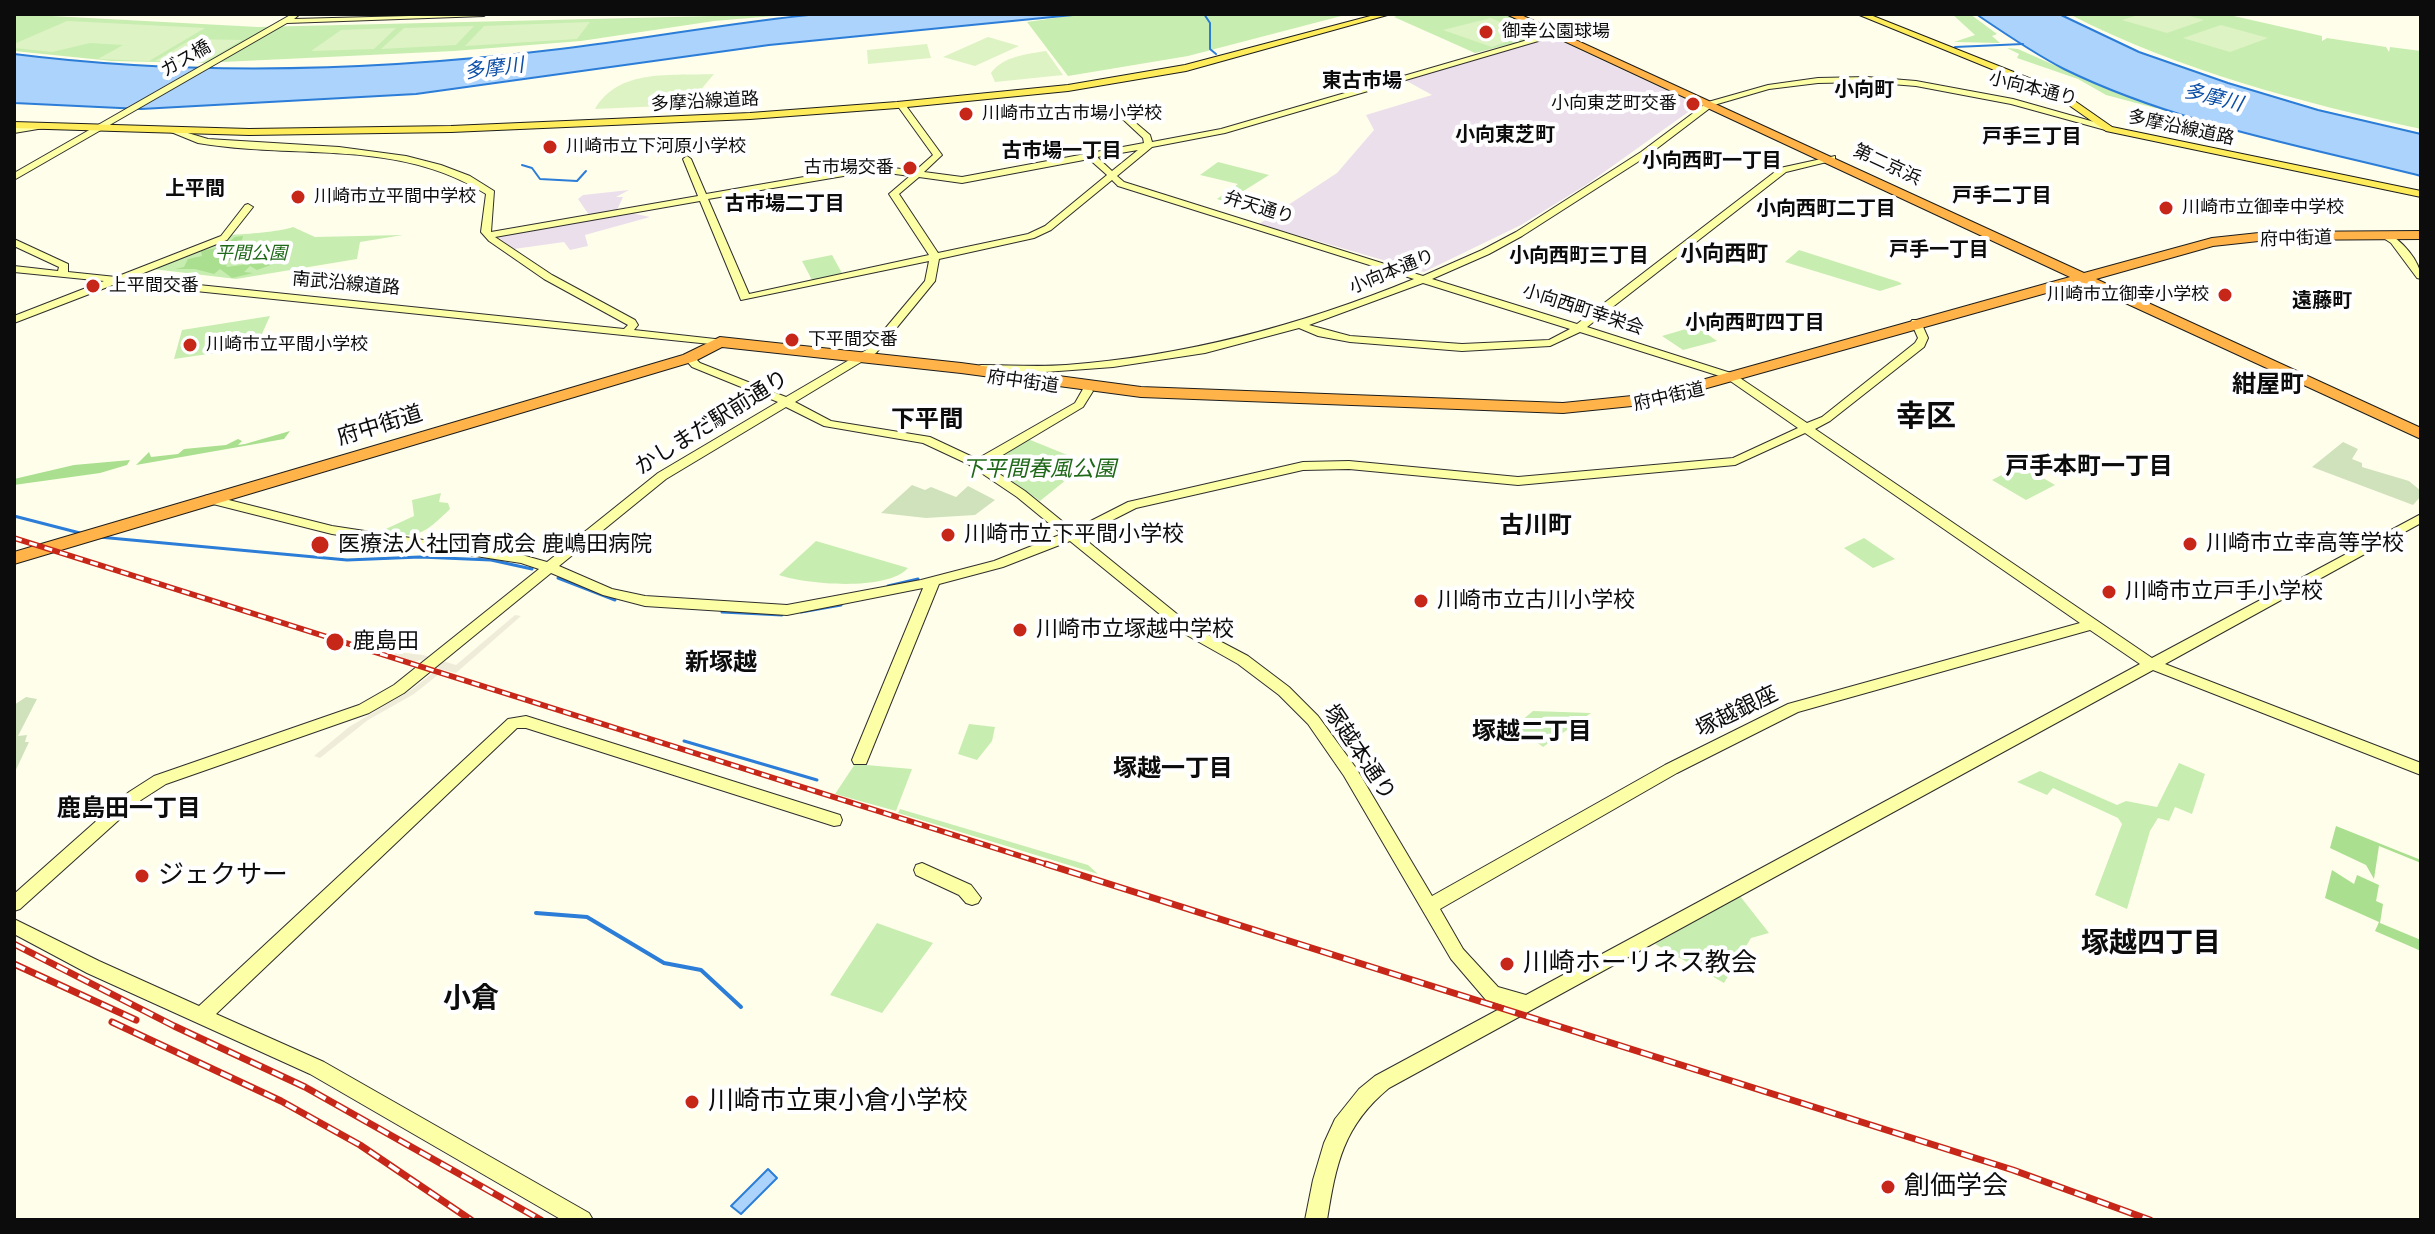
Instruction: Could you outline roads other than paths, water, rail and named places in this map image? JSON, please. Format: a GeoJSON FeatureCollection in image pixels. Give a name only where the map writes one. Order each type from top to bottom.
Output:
{"type":"FeatureCollection","features":[{"type":"Feature","properties":{"kind":"highway","name":"第二京浜"},"geometry":{"type":"LineString","coordinates":[[1511,14],[2421,427]]}},
{"type":"Feature","properties":{"kind":"highway","name":"第二京浜"},"geometry":{"type":"LineString","coordinates":[[1520,14],[1558,34]]}},
{"type":"Feature","properties":{"kind":"highway","name":"第二京浜"},"geometry":{"type":"LineString","coordinates":[[1710,104],[1729,114],[1732,119],[1758,127],[1994,232],[2134,301],[2421,434]]}},
{"type":"Feature","properties":{"kind":"highway","name":"府中街道"},"geometry":{"type":"LineString","coordinates":[[900,361],[1087,391],[1564,412],[1650,402],[1917,324],[2093,280],[2179,250],[2229,239],[2421,236]]}},
{"type":"Feature","properties":{"kind":"highway","name":"府中街道"},"geometry":{"type":"LineString","coordinates":[[14,558],[689,358],[720,342],[961,368],[1014,379],[1141,392],[1563,408],[1632,401],[1734,378]]}},
{"type":"Feature","properties":{"kind":"main road","name":"多摩沿線道路"},"geometry":{"type":"LineString","coordinates":[[14,128],[488,127],[750,116],[901,105],[1068,88],[1186,68],[1387,14]]}},
{"type":"Feature","properties":{"kind":"main road","name":"多摩沿線道路"},"geometry":{"type":"LineString","coordinates":[[1861,14],[2055,91],[2109,129],[2421,194]]}},
{"type":"Feature","properties":{"kind":"street","name":"ガス橋"},"geometry":{"type":"LineString","coordinates":[[14,177],[297,14]]}},
{"type":"Feature","properties":{"kind":"street"},"geometry":{"type":"LineString","coordinates":[[284,21],[484,14]]}},
{"type":"Feature","properties":{"kind":"street"},"geometry":{"type":"LineString","coordinates":[[488,235],[873,168],[962,180],[1091,156],[1222,131],[1558,34]]}},
{"type":"Feature","properties":{"kind":"street","name":"小向本通り"},"geometry":{"type":"LineString","coordinates":[[1048,369],[1154,358],[1302,326],[1425,278],[1519,234],[1661,142],[1710,104],[1814,81],[1872,77],[1932,84],[2109,129]]}},
{"type":"Feature","properties":{"kind":"street"},"geometry":{"type":"LineString","coordinates":[[901,105],[938,155],[894,194],[935,259]]}},
{"type":"Feature","properties":{"kind":"street"},"geometry":{"type":"LineString","coordinates":[[1117,109],[1143,132],[1149,145]]}},
{"type":"Feature","properties":{"kind":"street"},"geometry":{"type":"LineString","coordinates":[[2071,117],[2084,114]]}},
{"type":"Feature","properties":{"kind":"street"},"geometry":{"type":"LineString","coordinates":[[174,130],[181,135],[213,142],[353,150],[450,171],[491,193],[488,235]]}},
{"type":"Feature","properties":{"kind":"street"},"geometry":{"type":"LineString","coordinates":[[687,159],[745,298],[1031,236],[1048,228],[1149,145]]}},
{"type":"Feature","properties":{"kind":"street","name":"弁天通り"},"geometry":{"type":"LineString","coordinates":[[1091,156],[1121,184],[1425,278]]}},
{"type":"Feature","properties":{"kind":"street"},"geometry":{"type":"LineString","coordinates":[[1302,326],[1321,334],[1382,344],[1496,348],[1553,342],[1579,328],[1783,170],[1830,159]]}},
{"type":"Feature","properties":{"kind":"street"},"geometry":{"type":"LineString","coordinates":[[14,320],[224,238],[248,207]]}},
{"type":"Feature","properties":{"kind":"street"},"geometry":{"type":"LineString","coordinates":[[488,235],[548,277],[631,322],[633,325],[627,332]]}},
{"type":"Feature","properties":{"kind":"street"},"geometry":{"type":"LineString","coordinates":[[2387,236],[2421,276]]}},
{"type":"Feature","properties":{"kind":"street"},"geometry":{"type":"LineString","coordinates":[[14,242],[64,266],[63,272]]}},
{"type":"Feature","properties":{"kind":"street","name":"かしまだ駅前通り"},"geometry":{"type":"LineString","coordinates":[[14,904],[135,796],[180,771],[384,700],[676,466],[864,357],[877,346],[930,281],[935,259]]}},
{"type":"Feature","properties":{"kind":"street","name":"南武沿線道路"},"geometry":{"type":"LineString","coordinates":[[14,271],[63,272],[117,280]]}},
{"type":"Feature","properties":{"kind":"street","name":"南武沿線道路"},"geometry":{"type":"LineString","coordinates":[[14,271],[720,342]]}},
{"type":"Feature","properties":{"kind":"street","name":"小向西町幸栄会"},"geometry":{"type":"LineString","coordinates":[[1425,278],[1734,378],[2149,663],[2421,769]]}},
{"type":"Feature","properties":{"kind":"street"},"geometry":{"type":"LineString","coordinates":[[209,499],[332,530],[493,553],[548,566],[608,592],[645,601],[760,610],[814,607],[998,564],[1085,530],[1132,505],[1303,466],[1349,465],[1493,480],[1569,478],[1735,461],[1834,413],[1908,357],[1923,338],[1917,324]]}},
{"type":"Feature","properties":{"kind":"street","name":"塚越本通り"},"geometry":{"type":"LineString","coordinates":[[689,358],[704,369],[786,402],[828,424],[926,440],[978,464],[1188,630],[1243,660],[1297,703],[1350,772],[1457,954],[1492,994],[1527,1003]]}},
{"type":"Feature","properties":{"kind":"street"},"geometry":{"type":"LineString","coordinates":[[961,368],[1048,369]]}},
{"type":"Feature","properties":{"kind":"street"},"geometry":{"type":"LineString","coordinates":[[1014,379],[1048,369]]}},
{"type":"Feature","properties":{"kind":"street"},"geometry":{"type":"LineString","coordinates":[[978,464],[1079,405],[1087,391]]}},
{"type":"Feature","properties":{"kind":"street"},"geometry":{"type":"LineString","coordinates":[[1316,1220],[1338,1129],[1353,1106],[1382,1082],[2421,518]]}},
{"type":"Feature","properties":{"kind":"street"},"geometry":{"type":"LineString","coordinates":[[860,760],[933,581]]}},
{"type":"Feature","properties":{"kind":"street","name":"塚越銀座"},"geometry":{"type":"LineString","coordinates":[[1428,907],[1671,769],[1793,708],[2093,624]]}},
{"type":"Feature","properties":{"kind":"street"},"geometry":{"type":"LineString","coordinates":[[203,1014],[513,723],[532,724],[834,820]]}},
{"type":"Feature","properties":{"kind":"street"},"geometry":{"type":"LineString","coordinates":[[922,870],[965,890],[972,898]]}},
{"type":"Feature","properties":{"kind":"street"},"geometry":{"type":"LineString","coordinates":[[14,926],[102,971],[317,1068],[582,1220]]}},
{"type":"Feature","properties":{"kind":"water","name":"多摩川"},"geometry":{"type":"Polygon","coordinates":[[[819,14],[1083,14],[769,45],[416,94],[141,109],[14,103],[14,54],[150,66],[355,66],[560,49],[819,14]]]}},
{"type":"Feature","properties":{"kind":"water","name":"多摩川"},"geometry":{"type":"Polygon","coordinates":[[[1976,14],[2059,14],[2139,52],[2228,83],[2318,110],[2421,134],[2421,176],[2239,132],[2149,104],[2064,69],[1976,14]]]}},
{"type":"Feature","properties":{"kind":"water"},"geometry":{"type":"Polygon","coordinates":[[[768,1169],[777,1178],[741,1214],[731,1206],[768,1169]]]}},
{"type":"Feature","properties":{"kind":"waterway"},"geometry":{"type":"LineString","coordinates":[[1204,14],[1210,23],[1210,49],[1216,54]]}},
{"type":"Feature","properties":{"kind":"waterway"},"geometry":{"type":"LineString","coordinates":[[1955,47],[2023,44]]}},
{"type":"Feature","properties":{"kind":"waterway"},"geometry":{"type":"LineString","coordinates":[[522,165],[532,168],[540,179],[577,181],[586,171]]}},
{"type":"Feature","properties":{"kind":"waterway"},"geometry":{"type":"LineString","coordinates":[[14,516],[80,533]]}},
{"type":"Feature","properties":{"kind":"waterway"},"geometry":{"type":"LineString","coordinates":[[99,537],[347,560],[420,557],[491,560],[532,569]]}},
{"type":"Feature","properties":{"kind":"waterway"},"geometry":{"type":"LineString","coordinates":[[558,578],[615,600]]}},
{"type":"Feature","properties":{"kind":"waterway"},"geometry":{"type":"LineString","coordinates":[[888,586],[918,579]]}},
{"type":"Feature","properties":{"kind":"waterway"},"geometry":{"type":"LineString","coordinates":[[801,612],[841,605]]}},
{"type":"Feature","properties":{"kind":"waterway"},"geometry":{"type":"LineString","coordinates":[[722,612],[782,615]]}},
{"type":"Feature","properties":{"kind":"waterway"},"geometry":{"type":"LineString","coordinates":[[684,741],[817,780]]}},
{"type":"Feature","properties":{"kind":"waterway"},"geometry":{"type":"LineString","coordinates":[[536,913],[587,917],[664,963],[701,970],[741,1007]]}},
{"type":"Feature","properties":{"kind":"railway"},"geometry":{"type":"LineString","coordinates":[[14,538],[1052,866]]}},
{"type":"Feature","properties":{"kind":"railway"},"geometry":{"type":"LineString","coordinates":[[1046,864],[2013,1170],[2150,1220]]}},
{"type":"Feature","properties":{"kind":"railway"},"geometry":{"type":"LineString","coordinates":[[14,944],[174,1026],[305,1087],[541,1220]]}},
{"type":"Feature","properties":{"kind":"railway"},"geometry":{"type":"LineString","coordinates":[[14,964],[136,1020]]}},
{"type":"Feature","properties":{"kind":"railway"},"geometry":{"type":"LineString","coordinates":[[112,1022],[281,1101],[360,1145],[471,1220]]}},
{"type":"Feature","properties":{"kind":"place","name":"御幸公園球場"},"geometry":{"type":"Point","coordinates":[1486,32]}},
{"type":"Feature","properties":{"kind":"place","name":"小向東芝町交番"},"geometry":{"type":"Point","coordinates":[1693,104]}},
{"type":"Feature","properties":{"kind":"place","name":"川崎市立古市場小学校"},"geometry":{"type":"Point","coordinates":[966,114]}},
{"type":"Feature","properties":{"kind":"place","name":"川崎市立下河原小学校"},"geometry":{"type":"Point","coordinates":[550,147]}},
{"type":"Feature","properties":{"kind":"place","name":"古市場交番"},"geometry":{"type":"Point","coordinates":[910,168]}},
{"type":"Feature","properties":{"kind":"place","name":"川崎市立平間中学校"},"geometry":{"type":"Point","coordinates":[298,197]}},
{"type":"Feature","properties":{"kind":"place","name":"川崎市立御幸中学校"},"geometry":{"type":"Point","coordinates":[2166,208]}},
{"type":"Feature","properties":{"kind":"place","name":"上平間交番"},"geometry":{"type":"Point","coordinates":[93,286]}},
{"type":"Feature","properties":{"kind":"place","name":"川崎市立御幸小学校"},"geometry":{"type":"Point","coordinates":[2225,295]}},
{"type":"Feature","properties":{"kind":"place","name":"下平間交番"},"geometry":{"type":"Point","coordinates":[792,340]}},
{"type":"Feature","properties":{"kind":"place","name":"川崎市立平間小学校"},"geometry":{"type":"Point","coordinates":[190,345]}},
{"type":"Feature","properties":{"kind":"place","name":"川崎市立下平間小学校"},"geometry":{"type":"Point","coordinates":[948,535]}},
{"type":"Feature","properties":{"kind":"place","name":"川崎市立幸高等学校"},"geometry":{"type":"Point","coordinates":[2190,544]}},
{"type":"Feature","properties":{"kind":"place","name":"医療法人社団育成会 鹿嶋田病院"},"geometry":{"type":"Point","coordinates":[320,545]}},
{"type":"Feature","properties":{"kind":"place","name":"川崎市立戸手小学校"},"geometry":{"type":"Point","coordinates":[2109,592]}},
{"type":"Feature","properties":{"kind":"place","name":"川崎市立古川小学校"},"geometry":{"type":"Point","coordinates":[1421,601]}},
{"type":"Feature","properties":{"kind":"place","name":"川崎市立塚越中学校"},"geometry":{"type":"Point","coordinates":[1020,630]}},
{"type":"Feature","properties":{"kind":"place","name":"鹿島田"},"geometry":{"type":"Point","coordinates":[335,642]}},
{"type":"Feature","properties":{"kind":"place","name":"ジェクサー"},"geometry":{"type":"Point","coordinates":[142,876]}},
{"type":"Feature","properties":{"kind":"place","name":"川崎ホーリネス教会"},"geometry":{"type":"Point","coordinates":[1507,964]}},
{"type":"Feature","properties":{"kind":"place","name":"川崎市立東小倉小学校"},"geometry":{"type":"Point","coordinates":[692,1102]}},
{"type":"Feature","properties":{"kind":"place","name":"創価学会"},"geometry":{"type":"Point","coordinates":[1888,1187]}},
{"type":"Feature","properties":{"kind":"district","name":"東古市場"},"geometry":{"type":"Point","coordinates":[1362,81]}},
{"type":"Feature","properties":{"kind":"district","name":"小向町"},"geometry":{"type":"Point","coordinates":[1864,90]}},
{"type":"Feature","properties":{"kind":"district","name":"小向東芝町"},"geometry":{"type":"Point","coordinates":[1505,135]}},
{"type":"Feature","properties":{"kind":"district","name":"戸手三丁目"},"geometry":{"type":"Point","coordinates":[2032,137]}},
{"type":"Feature","properties":{"kind":"district","name":"古市場一丁目"},"geometry":{"type":"Point","coordinates":[1062,151]}},
{"type":"Feature","properties":{"kind":"district","name":"小向西町一丁目"},"geometry":{"type":"Point","coordinates":[1712,161]}},
{"type":"Feature","properties":{"kind":"district","name":"上平間"},"geometry":{"type":"Point","coordinates":[195,189]}},
{"type":"Feature","properties":{"kind":"district","name":"戸手二丁目"},"geometry":{"type":"Point","coordinates":[2002,196]}},
{"type":"Feature","properties":{"kind":"district","name":"古市場二丁目"},"geometry":{"type":"Point","coordinates":[785,204]}},
{"type":"Feature","properties":{"kind":"district","name":"小向西町二丁目"},"geometry":{"type":"Point","coordinates":[1826,209]}},
{"type":"Feature","properties":{"kind":"district","name":"戸手一丁目"},"geometry":{"type":"Point","coordinates":[1939,250]}},
{"type":"Feature","properties":{"kind":"district","name":"小向西町"},"geometry":{"type":"Point","coordinates":[1724,255]}},
{"type":"Feature","properties":{"kind":"district","name":"小向西町三丁目"},"geometry":{"type":"Point","coordinates":[1579,256]}},
{"type":"Feature","properties":{"kind":"district","name":"遠藤町"},"geometry":{"type":"Point","coordinates":[2322,301]}},
{"type":"Feature","properties":{"kind":"district","name":"小向西町四丁目"},"geometry":{"type":"Point","coordinates":[1755,323]}},
{"type":"Feature","properties":{"kind":"district","name":"紺屋町"},"geometry":{"type":"Point","coordinates":[2268,385]}},
{"type":"Feature","properties":{"kind":"district","name":"幸区"},"geometry":{"type":"Point","coordinates":[1926,418]}},
{"type":"Feature","properties":{"kind":"district","name":"下平間"},"geometry":{"type":"Point","coordinates":[927,420]}},
{"type":"Feature","properties":{"kind":"district","name":"戸手本町一丁目"},"geometry":{"type":"Point","coordinates":[2089,467]}},
{"type":"Feature","properties":{"kind":"district","name":"古川町"},"geometry":{"type":"Point","coordinates":[1536,526]}},
{"type":"Feature","properties":{"kind":"district","name":"新塚越"},"geometry":{"type":"Point","coordinates":[721,663]}},
{"type":"Feature","properties":{"kind":"district","name":"塚越二丁目"},"geometry":{"type":"Point","coordinates":[1532,732]}},
{"type":"Feature","properties":{"kind":"district","name":"塚越一丁目"},"geometry":{"type":"Point","coordinates":[1173,769]}},
{"type":"Feature","properties":{"kind":"district","name":"鹿島田一丁目"},"geometry":{"type":"Point","coordinates":[129,809]}},
{"type":"Feature","properties":{"kind":"district","name":"塚越四丁目"},"geometry":{"type":"Point","coordinates":[2151,944]}},
{"type":"Feature","properties":{"kind":"district","name":"小倉"},"geometry":{"type":"Point","coordinates":[471,999]}},
{"type":"Feature","properties":{"kind":"park label","name":"平間公園"},"geometry":{"type":"Point","coordinates":[251,254]}},
{"type":"Feature","properties":{"kind":"park label","name":"下平間春風公園"},"geometry":{"type":"Point","coordinates":[1039,470]}}]}
